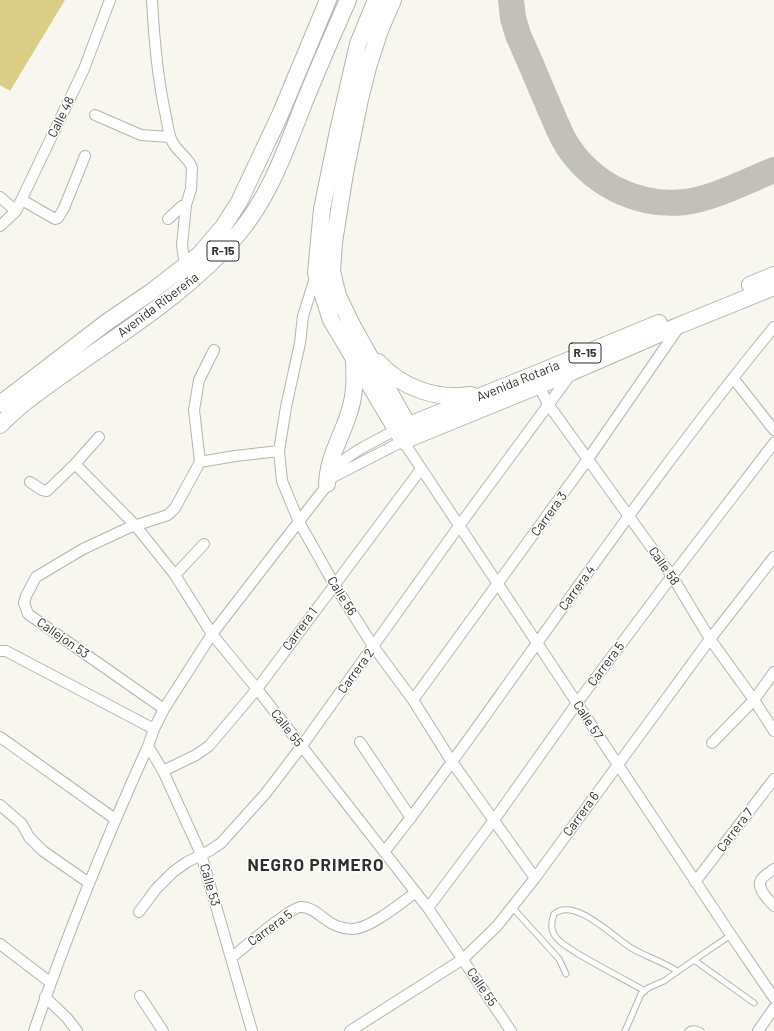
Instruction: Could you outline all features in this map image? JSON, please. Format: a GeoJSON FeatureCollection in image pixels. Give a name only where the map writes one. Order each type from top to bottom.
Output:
{"type":"FeatureCollection","features":[{"type":"Feature","properties":{"kind":"main road","name":"Avenida Ribereña"},"geometry":{"type":"LineString","coordinates":[[0,404],[107,322],[151,292],[185,266],[200,254],[218,233],[239,202],[280,115],[328,0]]}},
{"type":"Feature","properties":{"kind":"main road","name":"Avenida Ribereña"},"geometry":{"type":"LineString","coordinates":[[0,425],[31,397],[189,283],[218,256],[238,234],[257,208],[284,156],[304,103],[348,0]]}},
{"type":"Feature","properties":{"kind":"main road"},"geometry":{"type":"LineString","coordinates":[[376,0],[358,44],[338,131],[322,209],[316,273],[331,320],[358,352],[405,433]]}},
{"type":"Feature","properties":{"kind":"main road"},"geometry":{"type":"LineString","coordinates":[[331,480],[328,472],[336,444],[348,416],[355,388],[358,352],[338,296],[332,271],[334,242],[345,173],[360,99],[368,68],[393,0]]}},
{"type":"Feature","properties":{"kind":"main road","name":"Avenida Rotaria"},"geometry":{"type":"LineString","coordinates":[[405,433],[536,381],[774,275]]}},
{"type":"Feature","properties":{"kind":"main road","name":"Avenida Rotaria"},"geometry":{"type":"LineString","coordinates":[[405,433],[494,391],[572,372],[680,325],[774,287]]}},
{"type":"Feature","properties":{"kind":"main road"},"geometry":{"type":"LineString","coordinates":[[358,352],[397,379],[411,387],[425,392],[442,395],[463,396],[494,391]]}},
{"type":"Feature","properties":{"kind":"street","name":"Calle 48"},"geometry":{"type":"LineString","coordinates":[[0,226],[16,212],[22,200],[84,69],[110,0]]}},
{"type":"Feature","properties":{"kind":"street"},"geometry":{"type":"LineString","coordinates":[[152,0],[154,40],[162,99],[170,137],[179,153],[191,165],[192,168],[191,188],[186,205],[182,245],[185,266]]}},
{"type":"Feature","properties":{"kind":"street"},"geometry":{"type":"LineString","coordinates":[[95,115],[141,135],[170,137]]}},
{"type":"Feature","properties":{"kind":"street"},"geometry":{"type":"LineString","coordinates":[[22,200],[55,219],[58,218],[64,208],[86,156]]}},
{"type":"Feature","properties":{"kind":"street"},"geometry":{"type":"LineString","coordinates":[[0,197],[16,212]]}},
{"type":"Feature","properties":{"kind":"street"},"geometry":{"type":"LineString","coordinates":[[168,219],[182,206],[186,205]]}},
{"type":"Feature","properties":{"kind":"street","name":"Calle 56"},"geometry":{"type":"LineString","coordinates":[[316,273],[303,316],[300,343],[286,407],[279,451],[282,481],[299,522],[334,584],[373,646],[413,700],[452,762],[535,878]]}},
{"type":"Feature","properties":{"kind":"street","name":"Carrera 3"},"geometry":{"type":"LineString","coordinates":[[413,700],[498,585],[588,459],[680,325]]}},
{"type":"Feature","properties":{"kind":"street","name":"Carrera 4"},"geometry":{"type":"LineString","coordinates":[[384,852],[452,762],[629,517],[733,378],[774,327]]}},
{"type":"Feature","properties":{"kind":"street"},"geometry":{"type":"LineString","coordinates":[[214,350],[199,380],[194,410],[200,462],[279,451]]}},
{"type":"Feature","properties":{"kind":"street","name":"Carrera 2"},"geometry":{"type":"LineString","coordinates":[[139,912],[156,889],[173,872],[221,843],[266,793],[301,747],[459,526],[572,372]]}},
{"type":"Feature","properties":{"kind":"street"},"geometry":{"type":"LineString","coordinates":[[733,378],[774,430]]}},
{"type":"Feature","properties":{"kind":"street","name":"Calle 58"},"geometry":{"type":"LineString","coordinates":[[536,381],[548,404],[672,576],[710,639],[754,700],[774,731]]}},
{"type":"Feature","properties":{"kind":"street"},"geometry":{"type":"LineString","coordinates":[[34,1031],[45,997],[89,883],[115,819],[164,709],[212,634],[331,480],[342,462],[356,452],[405,433]]}},
{"type":"Feature","properties":{"kind":"street","name":"Calle 57"},"geometry":{"type":"LineString","coordinates":[[405,433],[421,468],[695,882],[774,998]]}},
{"type":"Feature","properties":{"kind":"street"},"geometry":{"type":"LineString","coordinates":[[30,482],[42,490],[47,491],[75,464],[98,437]]}},
{"type":"Feature","properties":{"kind":"street","name":"Carrera 5"},"geometry":{"type":"LineString","coordinates":[[428,908],[494,820],[577,703],[774,443]]}},
{"type":"Feature","properties":{"kind":"street","name":"Callejon 53"},"geometry":{"type":"LineString","coordinates":[[164,709],[28,614],[24,603],[36,576],[84,549],[136,525],[168,515],[175,508],[200,462]]}},
{"type":"Feature","properties":{"kind":"street","name":"Calle 55"},"geometry":{"type":"LineString","coordinates":[[75,464],[136,525],[175,575],[212,634],[257,688],[301,747],[428,908],[511,1031]]}},
{"type":"Feature","properties":{"kind":"street","name":"Carrera 1"},"geometry":{"type":"LineString","coordinates":[[163,770],[190,758],[209,746],[257,688],[421,468]]}},
{"type":"Feature","properties":{"kind":"street"},"geometry":{"type":"LineString","coordinates":[[175,575],[204,544]]}},
{"type":"Feature","properties":{"kind":"street","name":"Carrera 6"},"geometry":{"type":"LineString","coordinates":[[350,1031],[463,959],[497,926],[535,878],[710,639],[774,557]]}},
{"type":"Feature","properties":{"kind":"street"},"geometry":{"type":"LineString","coordinates":[[0,651],[6,651],[154,729]]}},
{"type":"Feature","properties":{"kind":"street"},"geometry":{"type":"LineString","coordinates":[[712,743],[754,700],[774,672]]}},
{"type":"Feature","properties":{"kind":"street"},"geometry":{"type":"LineString","coordinates":[[0,737],[115,819]]}},
{"type":"Feature","properties":{"kind":"street"},"geometry":{"type":"LineString","coordinates":[[360,742],[411,818]]}},
{"type":"Feature","properties":{"kind":"street","name":"Calle 53"},"geometry":{"type":"LineString","coordinates":[[148,746],[163,770],[201,854],[252,1031]]}},
{"type":"Feature","properties":{"kind":"street","name":"Carrera 7"},"geometry":{"type":"LineString","coordinates":[[695,882],[774,779]]}},
{"type":"Feature","properties":{"kind":"street"},"geometry":{"type":"LineString","coordinates":[[0,805],[22,824],[29,838],[43,851],[89,883]]}},
{"type":"Feature","properties":{"kind":"street"},"geometry":{"type":"LineString","coordinates":[[774,869],[761,880],[760,885],[762,891],[774,906]]}},
{"type":"Feature","properties":{"kind":"street","name":"Carrera 5"},"geometry":{"type":"LineString","coordinates":[[231,958],[290,912],[301,907],[315,911],[330,923],[339,927],[353,929],[363,926],[386,914],[416,892]]}},
{"type":"Feature","properties":{"kind":"street"},"geometry":{"type":"LineString","coordinates":[[0,944],[51,982]]}},
{"type":"Feature","properties":{"kind":"street"},"geometry":{"type":"LineString","coordinates":[[140,996],[163,1031]]}},
{"type":"Feature","properties":{"kind":"street"},"geometry":{"type":"LineString","coordinates":[[45,997],[67,1018],[77,1031]]}},
{"type":"Feature","properties":{"kind":"street"},"geometry":{"type":"LineString","coordinates":[[758,1031],[774,1008]]}},
{"type":"Feature","properties":{"kind":"lane"},"geometry":{"type":"LineString","coordinates":[[512,907],[560,959],[566,974]]}},
{"type":"Feature","properties":{"kind":"lane"},"geometry":{"type":"LineString","coordinates":[[645,991],[584,958],[562,943],[555,936],[552,929],[554,914],[562,909],[571,909],[595,920],[632,948],[677,971]]}},
{"type":"Feature","properties":{"kind":"lane"},"geometry":{"type":"LineString","coordinates":[[625,1031],[641,994],[648,988],[664,981],[731,935]]}},
{"type":"Feature","properties":{"kind":"lane"},"geometry":{"type":"LineString","coordinates":[[694,960],[754,1003]]}},
{"type":"Feature","properties":{"kind":"lane"},"geometry":{"type":"LineString","coordinates":[[688,1031],[696,1028],[701,1031]]}},
{"type":"Feature","properties":{"kind":"shaded area"},"geometry":{"type":"Polygon","coordinates":[[[0,0],[65,0],[10,91],[0,85],[0,0]]]}},
{"type":"Feature","properties":{"kind":"taxiway"},"geometry":{"type":"LineString","coordinates":[[511,0],[513,18],[518,35],[561,135],[567,146],[582,164],[607,184],[636,198],[669,203],[685,202],[707,197],[730,189],[774,170]]}},
{"type":"Feature","properties":{"kind":"district","name":"NEGRO PRIMERO"},"geometry":{"type":"Point","coordinates":[316,865]}}]}
